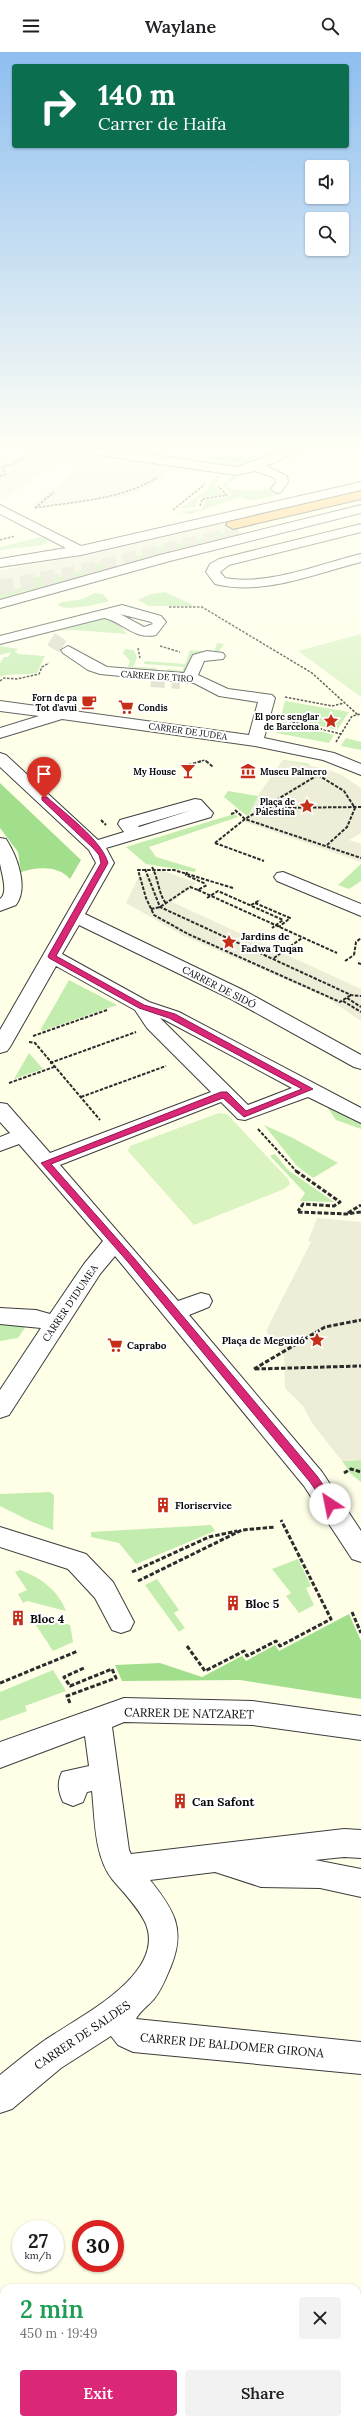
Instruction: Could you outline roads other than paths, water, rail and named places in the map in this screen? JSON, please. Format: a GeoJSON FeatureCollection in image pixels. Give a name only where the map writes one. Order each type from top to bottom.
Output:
{"type":"FeatureCollection","features":[{"type":"Feature","properties":{"kind":"street"},"geometry":{"type":"LineString","coordinates":[[0,563],[16,561]]}},
{"type":"Feature","properties":{"kind":"street"},"geometry":{"type":"LineString","coordinates":[[0,604],[155,561]]}},
{"type":"Feature","properties":{"kind":"street"},"geometry":{"type":"LineString","coordinates":[[229,561],[215,567],[213,572],[215,576],[225,582],[250,586],[350,561]]}},
{"type":"Feature","properties":{"kind":"street"},"geometry":{"type":"LineString","coordinates":[[103,613],[120,617],[137,631],[150,632],[157,625],[156,619],[122,609]]}},
{"type":"Feature","properties":{"kind":"street"},"geometry":{"type":"LineString","coordinates":[[0,640],[122,609],[140,609],[175,618]]}},
{"type":"Feature","properties":{"kind":"street"},"geometry":{"type":"LineString","coordinates":[[38,630],[52,639]]}},
{"type":"Feature","properties":{"kind":"street"},"geometry":{"type":"LineString","coordinates":[[0,640],[25,647]]}},
{"type":"Feature","properties":{"kind":"street","name":"CARRER DE TIRO"},"geometry":{"type":"LineString","coordinates":[[68,650],[93,667],[105,671],[185,680],[197,679],[229,694],[267,698],[255,740]]}},
{"type":"Feature","properties":{"kind":"street"},"geometry":{"type":"LineString","coordinates":[[185,680],[198,658],[201,656],[218,656]]}},
{"type":"Feature","properties":{"kind":"street","name":"CARRER DE TIRO"},"geometry":{"type":"LineString","coordinates":[[105,671],[109,676],[151,680]]}},
{"type":"Feature","properties":{"kind":"street","name":"CARRER DE JUDEA"},"geometry":{"type":"LineString","coordinates":[[0,706],[255,740],[336,758],[361,770]]}},
{"type":"Feature","properties":{"kind":"street","name":"CARRER DE JUDEA"},"geometry":{"type":"LineString","coordinates":[[0,733],[63,714]]}},
{"type":"Feature","properties":{"kind":"street"},"geometry":{"type":"LineString","coordinates":[[0,758],[95,846],[102,855],[105,863],[0,1047]]}},
{"type":"Feature","properties":{"kind":"street"},"geometry":{"type":"LineString","coordinates":[[95,846],[136,834]]}},
{"type":"Feature","properties":{"kind":"street"},"geometry":{"type":"LineString","coordinates":[[0,843],[8,854],[12,894],[10,901],[0,906]]}},
{"type":"Feature","properties":{"kind":"street"},"geometry":{"type":"LineString","coordinates":[[283,877],[353,908],[361,895]]}},
{"type":"Feature","properties":{"kind":"street","name":"CARRER DE SIDÓ"},"geometry":{"type":"LineString","coordinates":[[74,916],[238,996],[361,1064]]}},
{"type":"Feature","properties":{"kind":"street"},"geometry":{"type":"LineString","coordinates":[[52,956],[142,1006],[172,1016],[361,1116]]}},
{"type":"Feature","properties":{"kind":"street"},"geometry":{"type":"LineString","coordinates":[[142,1006],[154,1024],[244,1114],[309,1089]]}},
{"type":"Feature","properties":{"kind":"street"},"geometry":{"type":"LineString","coordinates":[[45,1163],[224,1094]]}},
{"type":"Feature","properties":{"kind":"street"},"geometry":{"type":"LineString","coordinates":[[0,1109],[45,1163],[115,1241],[314,1479],[361,1552]]}},
{"type":"Feature","properties":{"kind":"street"},"geometry":{"type":"LineString","coordinates":[[0,1144],[22,1136]]}},
{"type":"Feature","properties":{"kind":"street","name":"CARRER D'IDUMEA"},"geometry":{"type":"LineString","coordinates":[[0,1409],[92,1269],[115,1241]]}},
{"type":"Feature","properties":{"kind":"street"},"geometry":{"type":"LineString","coordinates":[[174,1312],[201,1301]]}},
{"type":"Feature","properties":{"kind":"street"},"geometry":{"type":"LineString","coordinates":[[0,1316],[36,1318],[55,1324]]}},
{"type":"Feature","properties":{"kind":"street"},"geometry":{"type":"LineString","coordinates":[[0,1379],[27,1368]]}},
{"type":"Feature","properties":{"kind":"street"},"geometry":{"type":"LineString","coordinates":[[1,1538],[77,1561],[104,1590],[121,1622]]}},
{"type":"Feature","properties":{"kind":"street","name":"CARRER DE NATZARET"},"geometry":{"type":"LineString","coordinates":[[0,1754],[124,1710],[253,1713],[361,1728]]}},
{"type":"Feature","properties":{"kind":"street","name":"CARRER DE SALDES"},"geometry":{"type":"LineString","coordinates":[[0,2097],[56,2052],[119,2012],[134,2000],[146,1986],[158,1962],[164,1940],[164,1932],[153,1906],[123,1869],[114,1851],[97,1720]]}},
{"type":"Feature","properties":{"kind":"street"},"geometry":{"type":"LineString","coordinates":[[73,1793],[72,1782],[104,1777]]}},
{"type":"Feature","properties":{"kind":"street"},"geometry":{"type":"LineString","coordinates":[[123,1869],[344,1843],[361,1844]]}},
{"type":"Feature","properties":{"kind":"street"},"geometry":{"type":"LineString","coordinates":[[213,1859],[261,1873],[320,1874],[361,1883]]}},
{"type":"Feature","properties":{"kind":"street","name":"CARRER DE BALDOMER GIRONA"},"geometry":{"type":"LineString","coordinates":[[119,2012],[122,2027],[126,2033],[134,2036],[361,2058]]}},
{"type":"Feature","properties":{"kind":"tunnel"},"geometry":{"type":"LineString","coordinates":[[0,587],[68,574],[122,561]]}},
{"type":"Feature","properties":{"kind":"tunnel"},"geometry":{"type":"LineString","coordinates":[[51,639],[68,650]]}},
{"type":"Feature","properties":{"kind":"tunnel"},"geometry":{"type":"LineString","coordinates":[[151,680],[180,682]]}},
{"type":"Feature","properties":{"kind":"place","name":"Forn de pa Tot d'avui"},"geometry":{"type":"Point","coordinates":[89,702]}},
{"type":"Feature","properties":{"kind":"place","name":"Condis"},"geometry":{"type":"Point","coordinates":[126,707]}},
{"type":"Feature","properties":{"kind":"place","name":"El porc senglar de Barcelona"},"geometry":{"type":"Point","coordinates":[331,721]}},
{"type":"Feature","properties":{"kind":"place","name":"My House"},"geometry":{"type":"Point","coordinates":[188,771]}},
{"type":"Feature","properties":{"kind":"place","name":"Museu Palmero"},"geometry":{"type":"Point","coordinates":[248,771]}},
{"type":"Feature","properties":{"kind":"place","name":"Plaça de Palestina"},"geometry":{"type":"Point","coordinates":[307,806]}},
{"type":"Feature","properties":{"kind":"place","name":"Jardins de Fadwa Tuqan"},"geometry":{"type":"Point","coordinates":[229,942]}},
{"type":"Feature","properties":{"kind":"place","name":"Plaça de Meguidó"},"geometry":{"type":"Point","coordinates":[317,1340]}},
{"type":"Feature","properties":{"kind":"place","name":"Caprabo"},"geometry":{"type":"Point","coordinates":[115,1345]}},
{"type":"Feature","properties":{"kind":"place","name":"Floriservice"},"geometry":{"type":"Point","coordinates":[163,1505]}},
{"type":"Feature","properties":{"kind":"place","name":"Bloc 5"},"geometry":{"type":"Point","coordinates":[233,1603]}},
{"type":"Feature","properties":{"kind":"place","name":"Bloc 4"},"geometry":{"type":"Point","coordinates":[18,1618]}},
{"type":"Feature","properties":{"kind":"place","name":"Can Safont"},"geometry":{"type":"Point","coordinates":[180,1801]}}]}
